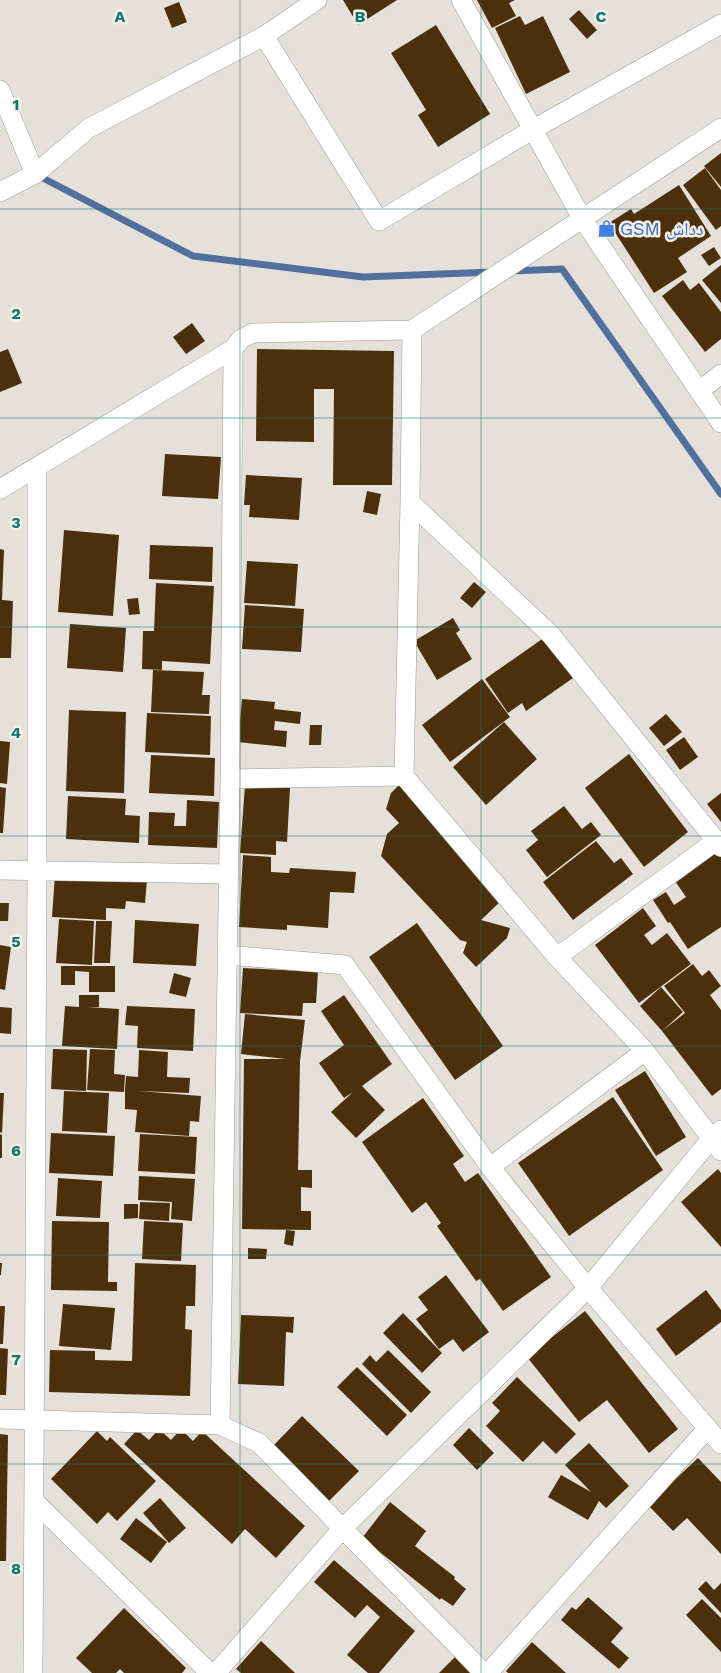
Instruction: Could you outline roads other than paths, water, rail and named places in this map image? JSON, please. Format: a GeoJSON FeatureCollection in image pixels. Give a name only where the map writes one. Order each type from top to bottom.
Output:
{"type":"FeatureCollection","features":[{"type":"Feature","properties":{"kind":"street"},"geometry":{"type":"LineString","coordinates":[[0,192],[34,174],[89,128],[264,36],[317,0]]}},
{"type":"Feature","properties":{"kind":"street"},"geometry":{"type":"LineString","coordinates":[[461,0],[583,220],[721,423]]}},
{"type":"Feature","properties":{"kind":"street"},"geometry":{"type":"LineString","coordinates":[[264,36],[380,221],[532,130],[721,24]]}},
{"type":"Feature","properties":{"kind":"street"},"geometry":{"type":"LineString","coordinates":[[0,90],[34,174]]}},
{"type":"Feature","properties":{"kind":"street"},"geometry":{"type":"LineString","coordinates":[[0,489],[233,349],[242,339],[253,333],[412,330],[721,128]]}},
{"type":"Feature","properties":{"kind":"street"},"geometry":{"type":"LineString","coordinates":[[216,1673],[342,1529],[588,1288],[718,1140],[645,1051],[557,957],[404,776],[412,330]]}},
{"type":"Feature","properties":{"kind":"street"},"geometry":{"type":"LineString","coordinates":[[220,1425],[229,874],[233,349]]}},
{"type":"Feature","properties":{"kind":"street"},"geometry":{"type":"LineString","coordinates":[[699,391],[721,374]]}},
{"type":"Feature","properties":{"kind":"street"},"geometry":{"type":"LineString","coordinates":[[33,1673],[37,468]]}},
{"type":"Feature","properties":{"kind":"street"},"geometry":{"type":"LineString","coordinates":[[410,502],[551,634],[718,844],[557,957]]}},
{"type":"Feature","properties":{"kind":"street"},"geometry":{"type":"LineString","coordinates":[[230,779],[404,776]]}},
{"type":"Feature","properties":{"kind":"street"},"geometry":{"type":"LineString","coordinates":[[0,870],[229,874]]}},
{"type":"Feature","properties":{"kind":"street"},"geometry":{"type":"LineString","coordinates":[[227,955],[345,965],[490,1167],[588,1288],[721,1444]]}},
{"type":"Feature","properties":{"kind":"street"},"geometry":{"type":"LineString","coordinates":[[490,1167],[645,1051]]}},
{"type":"Feature","properties":{"kind":"street"},"geometry":{"type":"LineString","coordinates":[[0,1419],[220,1425],[259,1443],[486,1673],[708,1428]]}},
{"type":"Feature","properties":{"kind":"street"},"geometry":{"type":"LineString","coordinates":[[34,1501],[210,1673]]}},
{"type":"Feature","properties":{"kind":"waterway"},"geometry":{"type":"LineString","coordinates":[[37,175],[193,256],[363,277],[493,272]]}},
{"type":"Feature","properties":{"kind":"waterway"},"geometry":{"type":"LineString","coordinates":[[511,271],[562,269],[721,494]]}},
{"type":"Feature","properties":{"kind":"place","name":"GSM دداش"},"geometry":{"type":"Point","coordinates":[606,228]}}]}
